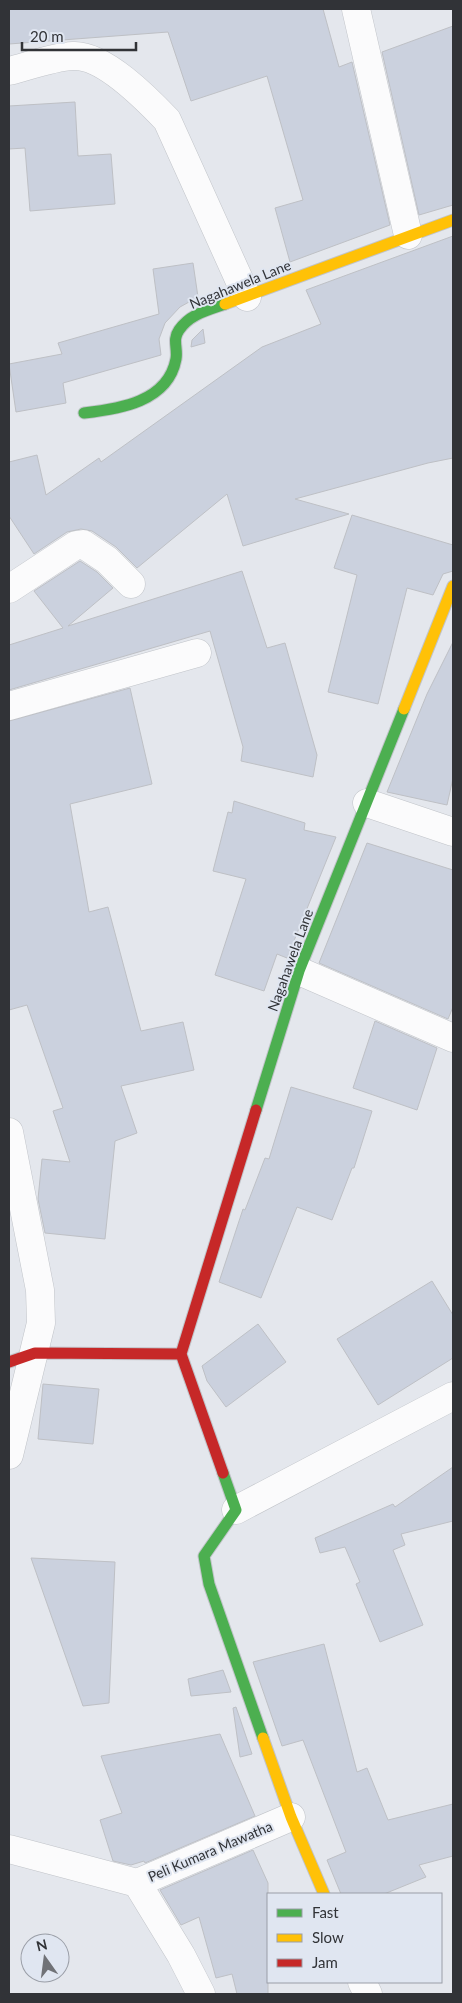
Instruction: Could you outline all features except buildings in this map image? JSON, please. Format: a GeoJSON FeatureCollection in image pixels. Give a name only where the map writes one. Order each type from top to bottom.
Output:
{"type":"FeatureCollection","features":[{"type":"Feature","properties":{"kind":"street"},"geometry":{"type":"LineString","coordinates":[[356,9],[408,235]]}},
{"type":"Feature","properties":{"kind":"street"},"geometry":{"type":"LineString","coordinates":[[9,70],[74,56],[98,63],[123,79],[148,100],[167,120],[247,297]]}},
{"type":"Feature","properties":{"kind":"street","name":"Nagahawela Lane"},"geometry":{"type":"LineString","coordinates":[[84,413],[118,410],[166,386],[176,359],[175,340],[183,324],[197,314],[453,220]]}},
{"type":"Feature","properties":{"kind":"street"},"geometry":{"type":"LineString","coordinates":[[9,588],[76,545],[83,544],[107,560],[131,584]]}},
{"type":"Feature","properties":{"kind":"street","name":"Nagahawela Lane"},"geometry":{"type":"LineString","coordinates":[[181,1354],[299,971],[453,586]]}},
{"type":"Feature","properties":{"kind":"street"},"geometry":{"type":"LineString","coordinates":[[9,706],[197,653]]}},
{"type":"Feature","properties":{"kind":"street"},"geometry":{"type":"LineString","coordinates":[[367,802],[453,832]]}},
{"type":"Feature","properties":{"kind":"street"},"geometry":{"type":"LineString","coordinates":[[299,971],[453,1038]]}},
{"type":"Feature","properties":{"kind":"street"},"geometry":{"type":"LineString","coordinates":[[9,1132],[40,1290],[41,1323],[9,1455]]}},
{"type":"Feature","properties":{"kind":"street"},"geometry":{"type":"LineString","coordinates":[[9,1362],[34,1353],[181,1354],[236,1510]]}},
{"type":"Feature","properties":{"kind":"street"},"geometry":{"type":"LineString","coordinates":[[324,1893],[291,1817],[209,1584],[204,1556],[236,1510],[453,1396]]}},
{"type":"Feature","properties":{"kind":"street","name":"Peli Kumara Mawatha"},"geometry":{"type":"LineString","coordinates":[[201,1994],[181,1955],[137,1883],[291,1817]]}},
{"type":"Feature","properties":{"kind":"street"},"geometry":{"type":"LineString","coordinates":[[9,1849],[137,1883]]}},
{"type":"Feature","properties":{"kind":"traffic: fast"},"geometry":{"type":"LineString","coordinates":[[84,413],[112,409],[140,401],[153,394],[171,374],[176,359],[176,337],[179,330],[194,316],[225,304]]}},
{"type":"Feature","properties":{"kind":"traffic: fast"},"geometry":{"type":"LineString","coordinates":[[256,1110],[299,971],[404,709]]}},
{"type":"Feature","properties":{"kind":"traffic: fast"},"geometry":{"type":"LineString","coordinates":[[223,1473],[236,1510],[204,1556],[209,1584],[263,1738]]}},
{"type":"Feature","properties":{"kind":"traffic: slow"},"geometry":{"type":"LineString","coordinates":[[225,304],[453,220]]}},
{"type":"Feature","properties":{"kind":"traffic: slow"},"geometry":{"type":"LineString","coordinates":[[404,709],[453,586]]}},
{"type":"Feature","properties":{"kind":"traffic: slow"},"geometry":{"type":"LineString","coordinates":[[263,1738],[291,1817],[324,1893]]}},
{"type":"Feature","properties":{"kind":"traffic: jam"},"geometry":{"type":"LineString","coordinates":[[181,1354],[256,1110]]}},
{"type":"Feature","properties":{"kind":"traffic: jam"},"geometry":{"type":"LineString","coordinates":[[9,1362],[35,1353],[181,1354],[223,1473]]}}]}
